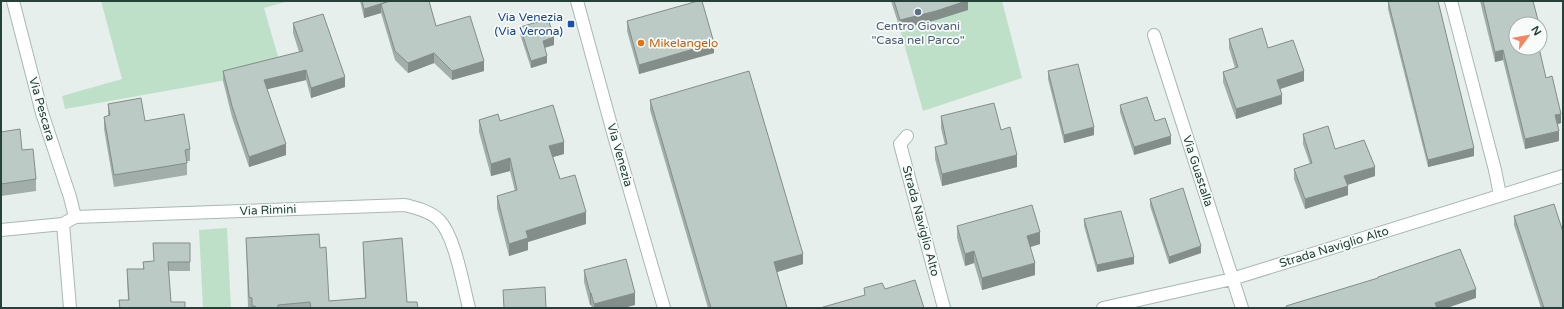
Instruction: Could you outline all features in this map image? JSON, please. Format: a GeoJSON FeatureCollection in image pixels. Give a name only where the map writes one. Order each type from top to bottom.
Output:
{"type":"FeatureCollection","features":[{"type":"Feature","properties":{"kind":"street","name":"Via Pescara"},"geometry":{"type":"LineString","coordinates":[[13,1],[41,108],[75,217]]}},
{"type":"Feature","properties":{"kind":"street","name":"Via Venezia"},"geometry":{"type":"LineString","coordinates":[[577,1],[614,136],[664,308]]}},
{"type":"Feature","properties":{"kind":"street"},"geometry":{"type":"LineString","coordinates":[[1451,1],[1495,170],[1500,195]]}},
{"type":"Feature","properties":{"kind":"street","name":"Via Guastalla"},"geometry":{"type":"LineString","coordinates":[[1154,35],[1242,308]]}},
{"type":"Feature","properties":{"kind":"street","name":"Strada Naviglio Alto"},"geometry":{"type":"LineString","coordinates":[[907,136],[900,144],[944,308]]}},
{"type":"Feature","properties":{"kind":"street","name":"Strada Naviglio Alto"},"geometry":{"type":"LineString","coordinates":[[1103,308],[1232,279],[1563,176]]}},
{"type":"Feature","properties":{"kind":"street","name":"Via Rimini"},"geometry":{"type":"LineString","coordinates":[[1,230],[63,224],[75,217],[405,205],[422,210],[439,219],[450,236],[469,308]]}},
{"type":"Feature","properties":{"kind":"street"},"geometry":{"type":"LineString","coordinates":[[63,224],[70,308]]}},
{"type":"Feature","properties":{"kind":"green space"},"geometry":{"type":"Polygon","coordinates":[[[101,1],[289,1],[264,8],[282,70],[65,109],[62,96],[122,79],[101,1]]]}},
{"type":"Feature","properties":{"kind":"green space"},"geometry":{"type":"Polygon","coordinates":[[[965,1],[1002,1],[1022,78],[923,111],[900,29],[968,10],[965,1]]]}},
{"type":"Feature","properties":{"kind":"green space"},"geometry":{"type":"Polygon","coordinates":[[[227,228],[231,308],[203,308],[199,230],[227,228]]]}},
{"type":"Feature","properties":{"kind":"building"},"geometry":{"type":"Polygon","coordinates":[[[362,1],[390,1],[364,9],[362,1]]]}},
{"type":"Feature","properties":{"kind":"building"},"geometry":{"type":"Polygon","coordinates":[[[390,1],[429,1],[436,26],[470,16],[484,61],[452,71],[434,53],[408,63],[395,51],[381,4],[390,1]]]}},
{"type":"Feature","properties":{"kind":"building"},"geometry":{"type":"Polygon","coordinates":[[[702,1],[714,43],[639,65],[627,21],[702,1]]]}},
{"type":"Feature","properties":{"kind":"building"},"geometry":{"type":"Polygon","coordinates":[[[894,1],[966,1],[936,11],[900,20],[894,1]]]}},
{"type":"Feature","properties":{"kind":"building"},"geometry":{"type":"Polygon","coordinates":[[[1388,1],[1438,1],[1474,148],[1428,160],[1388,1]]]}},
{"type":"Feature","properties":{"kind":"building"},"geometry":{"type":"Polygon","coordinates":[[[1483,1],[1533,1],[1537,16],[1508,16],[1508,56],[1541,56],[1546,78],[1552,76],[1561,114],[1555,115],[1559,131],[1525,139],[1503,50],[1495,52],[1483,1]]]}},
{"type":"Feature","properties":{"kind":"building"},"geometry":{"type":"Polygon","coordinates":[[[323,14],[345,77],[311,88],[306,70],[264,80],[286,144],[249,157],[232,106],[223,71],[303,51],[293,23],[323,14]]]}},
{"type":"Feature","properties":{"kind":"building"},"geometry":{"type":"Polygon","coordinates":[[[548,19],[554,37],[543,41],[547,56],[531,61],[520,27],[548,19]]]}},
{"type":"Feature","properties":{"kind":"building"},"geometry":{"type":"Polygon","coordinates":[[[1262,28],[1268,48],[1293,40],[1304,71],[1277,80],[1282,95],[1236,109],[1223,72],[1238,67],[1229,39],[1262,28]]]}},
{"type":"Feature","properties":{"kind":"building"},"geometry":{"type":"Polygon","coordinates":[[[1078,64],[1094,127],[1064,135],[1048,71],[1078,64]]]}},
{"type":"Feature","properties":{"kind":"building"},"geometry":{"type":"Polygon","coordinates":[[[749,71],[803,254],[774,262],[787,308],[711,308],[650,100],[749,71]]]}},
{"type":"Feature","properties":{"kind":"building"},"geometry":{"type":"Polygon","coordinates":[[[1147,97],[1155,121],[1165,118],[1171,136],[1134,147],[1120,105],[1147,97]]]}},
{"type":"Feature","properties":{"kind":"building"},"geometry":{"type":"Polygon","coordinates":[[[141,98],[145,121],[184,114],[190,149],[185,150],[187,163],[114,175],[104,117],[110,115],[108,104],[141,98]]]}},
{"type":"Feature","properties":{"kind":"building"},"geometry":{"type":"Polygon","coordinates":[[[994,103],[1001,130],[1010,127],[1017,155],[942,174],[935,147],[947,144],[941,116],[994,103]]]}},
{"type":"Feature","properties":{"kind":"building"},"geometry":{"type":"Polygon","coordinates":[[[553,105],[564,142],[549,146],[560,179],[575,175],[586,212],[526,231],[528,238],[509,244],[497,196],[517,190],[510,158],[491,164],[479,120],[498,114],[500,121],[553,105]]]}},
{"type":"Feature","properties":{"kind":"building"},"geometry":{"type":"Polygon","coordinates":[[[1328,126],[1335,149],[1364,140],[1375,167],[1344,176],[1348,186],[1305,199],[1294,169],[1312,163],[1303,134],[1328,126]]]}},
{"type":"Feature","properties":{"kind":"building"},"geometry":{"type":"Polygon","coordinates":[[[20,129],[22,150],[33,149],[36,179],[1,184],[1,132],[20,129]]]}},
{"type":"Feature","properties":{"kind":"building"},"geometry":{"type":"Polygon","coordinates":[[[1183,188],[1201,246],[1169,257],[1150,199],[1183,188]]]}},
{"type":"Feature","properties":{"kind":"building"},"geometry":{"type":"Polygon","coordinates":[[[1554,204],[1563,232],[1563,308],[1544,308],[1514,216],[1554,204]]]}},
{"type":"Feature","properties":{"kind":"building"},"geometry":{"type":"Polygon","coordinates":[[[1032,205],[1040,232],[1027,236],[1035,263],[982,278],[974,251],[965,254],[957,226],[1032,205]]]}},
{"type":"Feature","properties":{"kind":"building"},"geometry":{"type":"Polygon","coordinates":[[[1121,211],[1134,257],[1097,265],[1084,219],[1121,211]]]}},
{"type":"Feature","properties":{"kind":"building"},"geometry":{"type":"Polygon","coordinates":[[[319,234],[320,248],[326,247],[329,301],[366,298],[363,242],[402,238],[407,302],[417,302],[418,308],[311,308],[310,302],[278,305],[278,308],[256,308],[255,306],[252,306],[252,298],[249,297],[246,238],[319,234]]]}},
{"type":"Feature","properties":{"kind":"building"},"geometry":{"type":"Polygon","coordinates":[[[153,243],[190,243],[190,262],[168,262],[171,302],[185,302],[185,308],[120,308],[119,300],[129,300],[127,269],[144,269],[143,262],[154,261],[153,243]]]}},
{"type":"Feature","properties":{"kind":"building"},"geometry":{"type":"Polygon","coordinates":[[[1460,249],[1476,289],[1435,303],[1437,308],[1287,308],[1286,306],[1378,278],[1460,249]]]}},
{"type":"Feature","properties":{"kind":"building"},"geometry":{"type":"Polygon","coordinates":[[[626,259],[635,293],[594,304],[584,270],[626,259]]]}},
{"type":"Feature","properties":{"kind":"building"},"geometry":{"type":"Polygon","coordinates":[[[915,280],[924,308],[820,308],[865,295],[864,288],[882,283],[885,289],[915,280]]]}},
{"type":"Feature","properties":{"kind":"building"},"geometry":{"type":"Polygon","coordinates":[[[545,287],[546,308],[504,308],[503,290],[545,287]]]}},
{"type":"Feature","properties":{"kind":"place","name":"Centro Giovani \"Casa nel Parco\""},"geometry":{"type":"Point","coordinates":[918,12]}},
{"type":"Feature","properties":{"kind":"place","name":"Via Venezia (Via Verona)"},"geometry":{"type":"Point","coordinates":[571,24]}},
{"type":"Feature","properties":{"kind":"place","name":"Mikelangelo"},"geometry":{"type":"Point","coordinates":[641,43]}}]}
